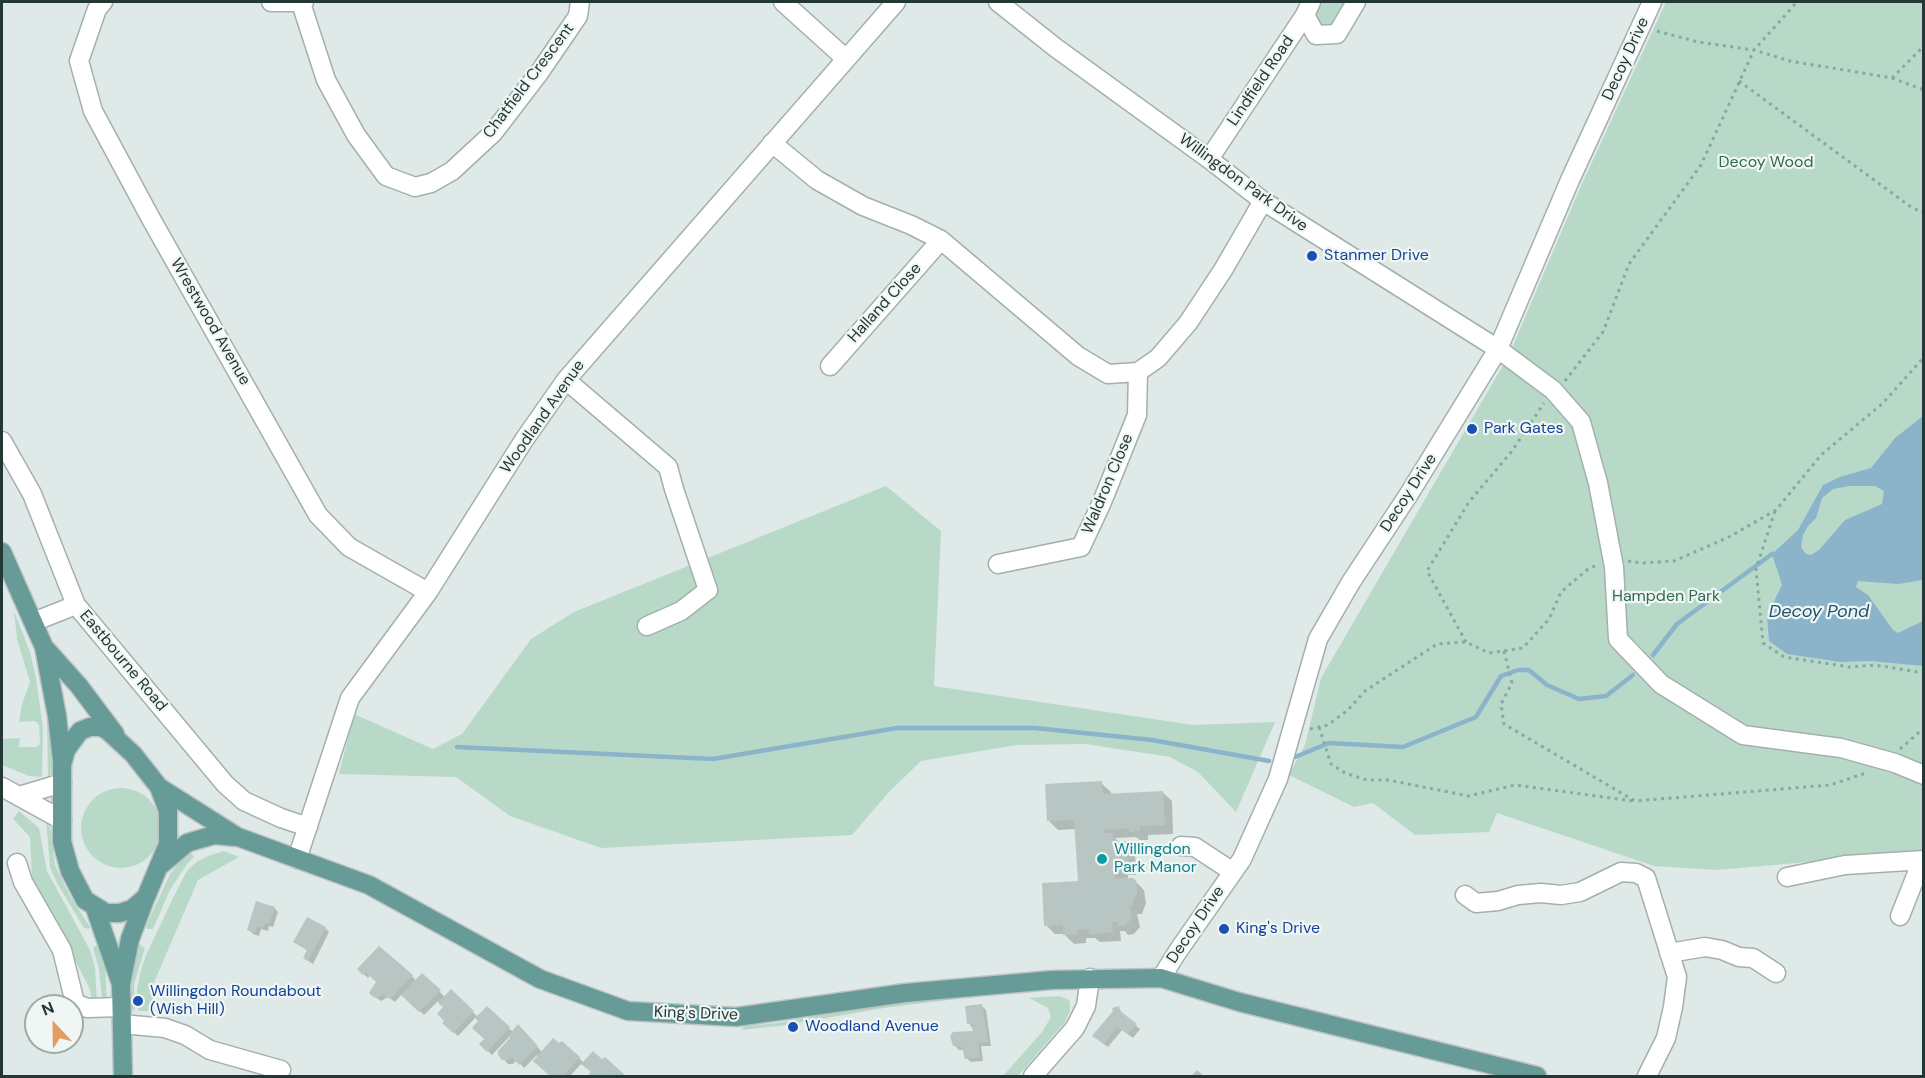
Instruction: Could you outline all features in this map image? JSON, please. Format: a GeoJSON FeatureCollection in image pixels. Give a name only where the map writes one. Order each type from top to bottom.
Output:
{"type":"FeatureCollection","features":[{"type":"Feature","properties":{"kind":"main road"},"geometry":{"type":"LineString","coordinates":[[2,552],[44,647],[57,716],[62,774],[64,857],[85,900],[95,908],[106,913],[120,914],[132,909],[146,897]]}},
{"type":"Feature","properties":{"kind":"main road"},"geometry":{"type":"LineString","coordinates":[[44,647],[79,686],[117,737],[159,787],[168,811],[168,844],[130,939],[121,984],[123,1077]]}},
{"type":"Feature","properties":{"kind":"main road"},"geometry":{"type":"LineString","coordinates":[[62,774],[66,750],[80,731],[90,727],[101,727],[117,737]]}},
{"type":"Feature","properties":{"kind":"main road","name":"King's Drive"},"geometry":{"type":"LineString","coordinates":[[159,787],[238,837],[369,885],[540,979],[628,1011],[736,1017],[905,993],[1052,980],[1161,978],[1239,1002],[1537,1077]]}},
{"type":"Feature","properties":{"kind":"main road","name":"King's Drive"},"geometry":{"type":"LineString","coordinates":[[160,866],[187,843],[214,836],[238,837]]}},
{"type":"Feature","properties":{"kind":"main road"},"geometry":{"type":"LineString","coordinates":[[95,908],[121,984]]}},
{"type":"Feature","properties":{"kind":"street","name":"Wrestwood Avenue"},"geometry":{"type":"LineString","coordinates":[[103,2],[97,9],[79,60],[93,111],[150,217],[318,515],[349,547],[428,592]]}},
{"type":"Feature","properties":{"kind":"street"},"geometry":{"type":"LineString","coordinates":[[271,2],[303,2]]}},
{"type":"Feature","properties":{"kind":"street","name":"Chatfield Crescent"},"geometry":{"type":"LineString","coordinates":[[303,2],[326,80],[356,135],[386,176],[416,187],[432,183],[452,171],[493,133],[539,73],[578,16],[580,2]]}},
{"type":"Feature","properties":{"kind":"street"},"geometry":{"type":"LineString","coordinates":[[783,2],[845,58]]}},
{"type":"Feature","properties":{"kind":"street","name":"Woodland Avenue"},"geometry":{"type":"LineString","coordinates":[[297,858],[350,698],[428,592],[524,440],[566,380],[771,142],[896,2]]}},
{"type":"Feature","properties":{"kind":"street","name":"Willingdon Park Drive"},"geometry":{"type":"LineString","coordinates":[[998,2],[1056,48],[1263,201],[1498,349],[1553,390],[1581,422],[1598,483],[1614,567],[1618,639],[1661,684],[1743,735],[1841,748],[1895,763],[1923,774]]}},
{"type":"Feature","properties":{"kind":"street"},"geometry":{"type":"LineString","coordinates":[[1308,8],[1316,35],[1337,34],[1356,2]]}},
{"type":"Feature","properties":{"kind":"street","name":"Decoy Drive"},"geometry":{"type":"LineString","coordinates":[[1161,978],[1242,859],[1278,779],[1318,639],[1351,582],[1409,494],[1498,349],[1570,180],[1652,2]]}},
{"type":"Feature","properties":{"kind":"street","name":"Lindfield Road"},"geometry":{"type":"LineString","coordinates":[[1209,159],[1308,8]]}},
{"type":"Feature","properties":{"kind":"street"},"geometry":{"type":"LineString","coordinates":[[771,142],[818,180],[863,206],[941,240],[1078,356],[1108,374],[1138,372],[1158,358],[1188,323],[1223,270],[1263,201]]}},
{"type":"Feature","properties":{"kind":"street","name":"Halland Close"},"geometry":{"type":"LineString","coordinates":[[830,366],[941,240]]}},
{"type":"Feature","properties":{"kind":"street","name":"Waldron Close"},"geometry":{"type":"LineString","coordinates":[[998,564],[1081,547],[1137,416],[1138,372]]}},
{"type":"Feature","properties":{"kind":"street"},"geometry":{"type":"LineString","coordinates":[[566,380],[668,467],[708,590],[681,611],[647,626]]}},
{"type":"Feature","properties":{"kind":"street","name":"Eastbourne Road"},"geometry":{"type":"LineString","coordinates":[[2,441],[32,494],[75,605],[225,784],[244,801],[281,818],[308,827]]}},
{"type":"Feature","properties":{"kind":"street"},"geometry":{"type":"LineString","coordinates":[[33,622],[75,605]]}},
{"type":"Feature","properties":{"kind":"street"},"geometry":{"type":"LineString","coordinates":[[19,796],[62,774]]}},
{"type":"Feature","properties":{"kind":"street"},"geometry":{"type":"LineString","coordinates":[[2,787],[62,820]]}},
{"type":"Feature","properties":{"kind":"street"},"geometry":{"type":"LineString","coordinates":[[1181,846],[1195,847],[1233,872]]}},
{"type":"Feature","properties":{"kind":"street"},"geometry":{"type":"LineString","coordinates":[[1787,877],[1845,865],[1920,860],[1900,916]]}},
{"type":"Feature","properties":{"kind":"street"},"geometry":{"type":"LineString","coordinates":[[17,863],[23,882],[62,950],[75,1003],[165,1028],[184,1035],[210,1050],[280,1070]]}},
{"type":"Feature","properties":{"kind":"street"},"geometry":{"type":"LineString","coordinates":[[1465,895],[1476,903],[1541,892],[1561,896],[1580,892],[1621,872],[1636,873],[1646,878],[1677,977],[1666,1038],[1647,1077]]}},
{"type":"Feature","properties":{"kind":"street"},"geometry":{"type":"LineString","coordinates":[[1669,953],[1705,947],[1722,950],[1739,957],[1753,957],[1776,973]]}},
{"type":"Feature","properties":{"kind":"street"},"geometry":{"type":"LineString","coordinates":[[1034,1077],[1076,1028],[1086,1006],[1090,978]]}},
{"type":"Feature","properties":{"kind":"path"},"geometry":{"type":"LineString","coordinates":[[1466,642],[1427,571],[1470,502],[1512,451],[1553,390],[1569,377],[1603,332],[1629,264],[1701,165],[1754,50],[1797,2]]}},
{"type":"Feature","properties":{"kind":"path"},"geometry":{"type":"LineString","coordinates":[[1641,26],[1698,42],[1754,50],[1790,61],[1892,78],[1923,90]]}},
{"type":"Feature","properties":{"kind":"path"},"geometry":{"type":"LineString","coordinates":[[1892,78],[1923,46]]}},
{"type":"Feature","properties":{"kind":"path"},"geometry":{"type":"LineString","coordinates":[[1739,81],[1911,207],[1923,213]]}},
{"type":"Feature","properties":{"kind":"path"},"geometry":{"type":"LineString","coordinates":[[1776,510],[1756,569],[1763,643],[1784,657],[1850,667],[1875,665],[1923,674]]}},
{"type":"Feature","properties":{"kind":"path"},"geometry":{"type":"LineString","coordinates":[[1504,651],[1512,683],[1501,704],[1504,724],[1635,801]]}},
{"type":"Feature","properties":{"kind":"path"},"geometry":{"type":"LineString","coordinates":[[1319,727],[1331,764],[1345,773],[1367,780],[1388,780],[1469,796],[1515,785],[1635,801],[1830,785],[1895,763],[1900,750],[1923,728]]}},
{"type":"Feature","properties":{"kind":"path"},"geometry":{"type":"LineString","coordinates":[[1127,852],[1143,850]]}},
{"type":"Feature","properties":{"kind":"green space"},"geometry":{"type":"Polygon","coordinates":[[[1311,2],[1356,2],[1337,34],[1316,35],[1311,2]]]}},
{"type":"Feature","properties":{"kind":"green space","name":"Hampden Park"},"geometry":{"type":"Polygon","coordinates":[[[1666,2],[1923,2],[1923,852],[1716,870],[1654,866],[1497,813],[1489,832],[1415,835],[1373,803],[1354,807],[1289,775],[1305,745],[1321,678],[1509,355],[1581,186],[1666,2]]]}},
{"type":"Feature","properties":{"kind":"green space"},"geometry":{"type":"Polygon","coordinates":[[[886,486],[941,531],[934,686],[1193,725],[1275,722],[1236,812],[1198,772],[1170,757],[1085,744],[1017,745],[921,761],[888,793],[852,835],[601,848],[510,816],[456,777],[339,774],[354,714],[433,749],[462,734],[531,639],[574,612],[886,486]]]}},
{"type":"Feature","properties":{"kind":"green space"},"geometry":{"type":"Polygon","coordinates":[[[14,611],[30,652],[36,678],[43,729],[42,777],[29,776],[2,765],[2,739],[20,738],[19,747],[37,747],[40,744],[39,725],[35,721],[19,722],[22,704],[30,682],[17,639],[14,611]]]}},
{"type":"Feature","properties":{"kind":"green space"},"geometry":{"type":"Polygon","coordinates":[[[51,718],[54,767],[48,779],[47,719],[51,718]]]}},
{"type":"Feature","properties":{"kind":"green space"},"geometry":{"type":"Polygon","coordinates":[[[121,788],[136,791],[149,800],[158,813],[161,828],[158,843],[149,856],[136,865],[121,868],[106,865],[93,856],[84,843],[81,828],[84,813],[93,800],[106,791],[121,788]]]}},
{"type":"Feature","properties":{"kind":"green space"},"geometry":{"type":"Polygon","coordinates":[[[19,811],[39,828],[47,871],[90,950],[95,968],[97,1002],[92,1003],[90,989],[32,878],[30,837],[13,819],[19,811]]]}},
{"type":"Feature","properties":{"kind":"green space"},"geometry":{"type":"Polygon","coordinates":[[[46,820],[50,827],[55,865],[69,894],[90,927],[89,929],[84,928],[50,867],[46,820]]]}},
{"type":"Feature","properties":{"kind":"green space"},"geometry":{"type":"Polygon","coordinates":[[[224,851],[239,857],[198,880],[152,987],[153,1011],[138,1011],[137,990],[146,955],[187,871],[195,863],[224,851]]]}},
{"type":"Feature","properties":{"kind":"green space"},"geometry":{"type":"Polygon","coordinates":[[[191,853],[194,857],[170,890],[153,929],[147,929],[146,926],[170,874],[182,859],[191,853]]]}},
{"type":"Feature","properties":{"kind":"green space"},"geometry":{"type":"Polygon","coordinates":[[[139,944],[145,948],[134,984],[135,1010],[130,1011],[129,990],[139,944]]]}},
{"type":"Feature","properties":{"kind":"green space"},"geometry":{"type":"Polygon","coordinates":[[[97,945],[105,969],[107,999],[102,999],[99,969],[93,948],[97,945]]]}},
{"type":"Feature","properties":{"kind":"green space"},"geometry":{"type":"Polygon","coordinates":[[[988,992],[988,995],[741,1030],[744,1026],[778,1023],[884,1004],[988,992]]]}},
{"type":"Feature","properties":{"kind":"green space"},"geometry":{"type":"Polygon","coordinates":[[[1059,996],[1069,1000],[1070,1003],[1070,1011],[1065,1022],[1018,1076],[1003,1076],[1042,1032],[1051,1017],[1048,1008],[1029,998],[1059,996]]]}},
{"type":"Feature","properties":{"kind":"water","name":"Decoy Pond"},"geometry":{"type":"Polygon","coordinates":[[[1923,416],[1923,580],[1898,584],[1858,581],[1856,587],[1868,595],[1893,630],[1898,633],[1923,621],[1923,666],[1871,661],[1840,662],[1787,654],[1769,641],[1767,616],[1782,585],[1772,554],[1798,530],[1823,485],[1840,477],[1871,468],[1895,438],[1923,416]],[[1849,486],[1833,489],[1822,498],[1816,518],[1803,535],[1801,547],[1806,554],[1811,555],[1819,550],[1845,520],[1882,504],[1884,491],[1875,486],[1849,486]]]}},
{"type":"Feature","properties":{"kind":"building","name":"Willingdon Park Manor"},"geometry":{"type":"Polygon","coordinates":[[[1102,781],[1103,794],[1163,791],[1165,825],[1140,826],[1140,831],[1129,832],[1129,828],[1104,830],[1104,833],[1113,833],[1113,841],[1126,841],[1128,866],[1119,867],[1120,871],[1115,871],[1115,879],[1132,878],[1136,880],[1137,893],[1133,905],[1129,906],[1132,918],[1125,926],[1118,926],[1118,922],[1112,922],[1113,932],[1089,934],[1089,929],[1077,930],[1078,934],[1063,935],[1063,925],[1044,926],[1042,883],[1078,881],[1074,820],[1047,821],[1045,784],[1102,781]]]}},
{"type":"Feature","properties":{"kind":"building"},"geometry":{"type":"Polygon","coordinates":[[[256,901],[275,907],[269,924],[265,923],[264,928],[257,926],[255,933],[247,930],[256,901]]]}},
{"type":"Feature","properties":{"kind":"building"},"geometry":{"type":"Polygon","coordinates":[[[307,917],[326,927],[308,961],[303,958],[307,950],[293,942],[307,917]]]}},
{"type":"Feature","properties":{"kind":"building"},"geometry":{"type":"Polygon","coordinates":[[[379,946],[413,975],[390,999],[383,994],[376,998],[372,996],[369,993],[376,982],[366,972],[363,975],[357,969],[379,946]]]}},
{"type":"Feature","properties":{"kind":"building"},"geometry":{"type":"Polygon","coordinates":[[[422,973],[441,990],[419,1012],[401,995],[422,973]]]}},
{"type":"Feature","properties":{"kind":"building"},"geometry":{"type":"Polygon","coordinates":[[[451,989],[474,1011],[453,1033],[442,1023],[444,1021],[437,1014],[443,1007],[438,1003],[451,989]]]}},
{"type":"Feature","properties":{"kind":"building"},"geometry":{"type":"Polygon","coordinates":[[[982,1004],[988,1042],[978,1043],[980,1057],[965,1059],[962,1047],[953,1046],[950,1036],[953,1032],[973,1031],[972,1023],[967,1024],[965,1006],[982,1004]]]}},
{"type":"Feature","properties":{"kind":"building"},"geometry":{"type":"Polygon","coordinates":[[[487,1006],[510,1027],[487,1052],[479,1044],[484,1039],[472,1028],[478,1021],[475,1018],[487,1006]]]}},
{"type":"Feature","properties":{"kind":"building"},"geometry":{"type":"Polygon","coordinates":[[[1119,1006],[1120,1011],[1137,1024],[1128,1034],[1117,1027],[1104,1044],[1092,1036],[1113,1011],[1112,1008],[1119,1006]]]}},
{"type":"Feature","properties":{"kind":"building"},"geometry":{"type":"Polygon","coordinates":[[[518,1024],[538,1046],[519,1065],[512,1057],[502,1060],[498,1055],[498,1051],[510,1038],[508,1036],[518,1024]]]}},
{"type":"Feature","properties":{"kind":"building"},"geometry":{"type":"Polygon","coordinates":[[[553,1038],[559,1043],[562,1041],[580,1057],[563,1076],[550,1076],[533,1061],[553,1038]]]}},
{"type":"Feature","properties":{"kind":"building"},"geometry":{"type":"Polygon","coordinates":[[[593,1051],[602,1059],[605,1057],[626,1076],[591,1076],[589,1074],[591,1072],[581,1064],[593,1051]]]}},
{"type":"Feature","properties":{"kind":"building"},"geometry":{"type":"Polygon","coordinates":[[[1197,1070],[1204,1076],[1191,1076],[1197,1070]]]}},
{"type":"Feature","properties":{"kind":"waterway"},"geometry":{"type":"LineString","coordinates":[[1653,655],[1677,624],[1772,554]]}},
{"type":"Feature","properties":{"kind":"waterway"},"geometry":{"type":"LineString","coordinates":[[1295,757],[1329,743],[1403,747],[1476,717],[1501,676],[1518,670],[1529,670],[1547,685],[1579,699],[1606,696],[1633,675]]}},
{"type":"Feature","properties":{"kind":"waterway"},"geometry":{"type":"LineString","coordinates":[[457,747],[713,759],[897,728],[1035,728],[1152,740],[1269,761]]}},
{"type":"Feature","properties":{"kind":"place","name":"Stanmer Drive"},"geometry":{"type":"Point","coordinates":[1312,256]}},
{"type":"Feature","properties":{"kind":"place","name":"Park Gates"},"geometry":{"type":"Point","coordinates":[1472,429]}},
{"type":"Feature","properties":{"kind":"place","name":"Willingdon Park Manor"},"geometry":{"type":"Point","coordinates":[1102,859]}},
{"type":"Feature","properties":{"kind":"place","name":"King's Drive"},"geometry":{"type":"Point","coordinates":[1224,929]}},
{"type":"Feature","properties":{"kind":"place","name":"Willingdon Roundabout (Wish Hill)"},"geometry":{"type":"Point","coordinates":[138,1001]}},
{"type":"Feature","properties":{"kind":"place","name":"Woodland Avenue"},"geometry":{"type":"Point","coordinates":[793,1027]}},
{"type":"Feature","properties":{"kind":"park label","name":"Decoy Wood"},"geometry":{"type":"Point","coordinates":[1766,163]}}]}
